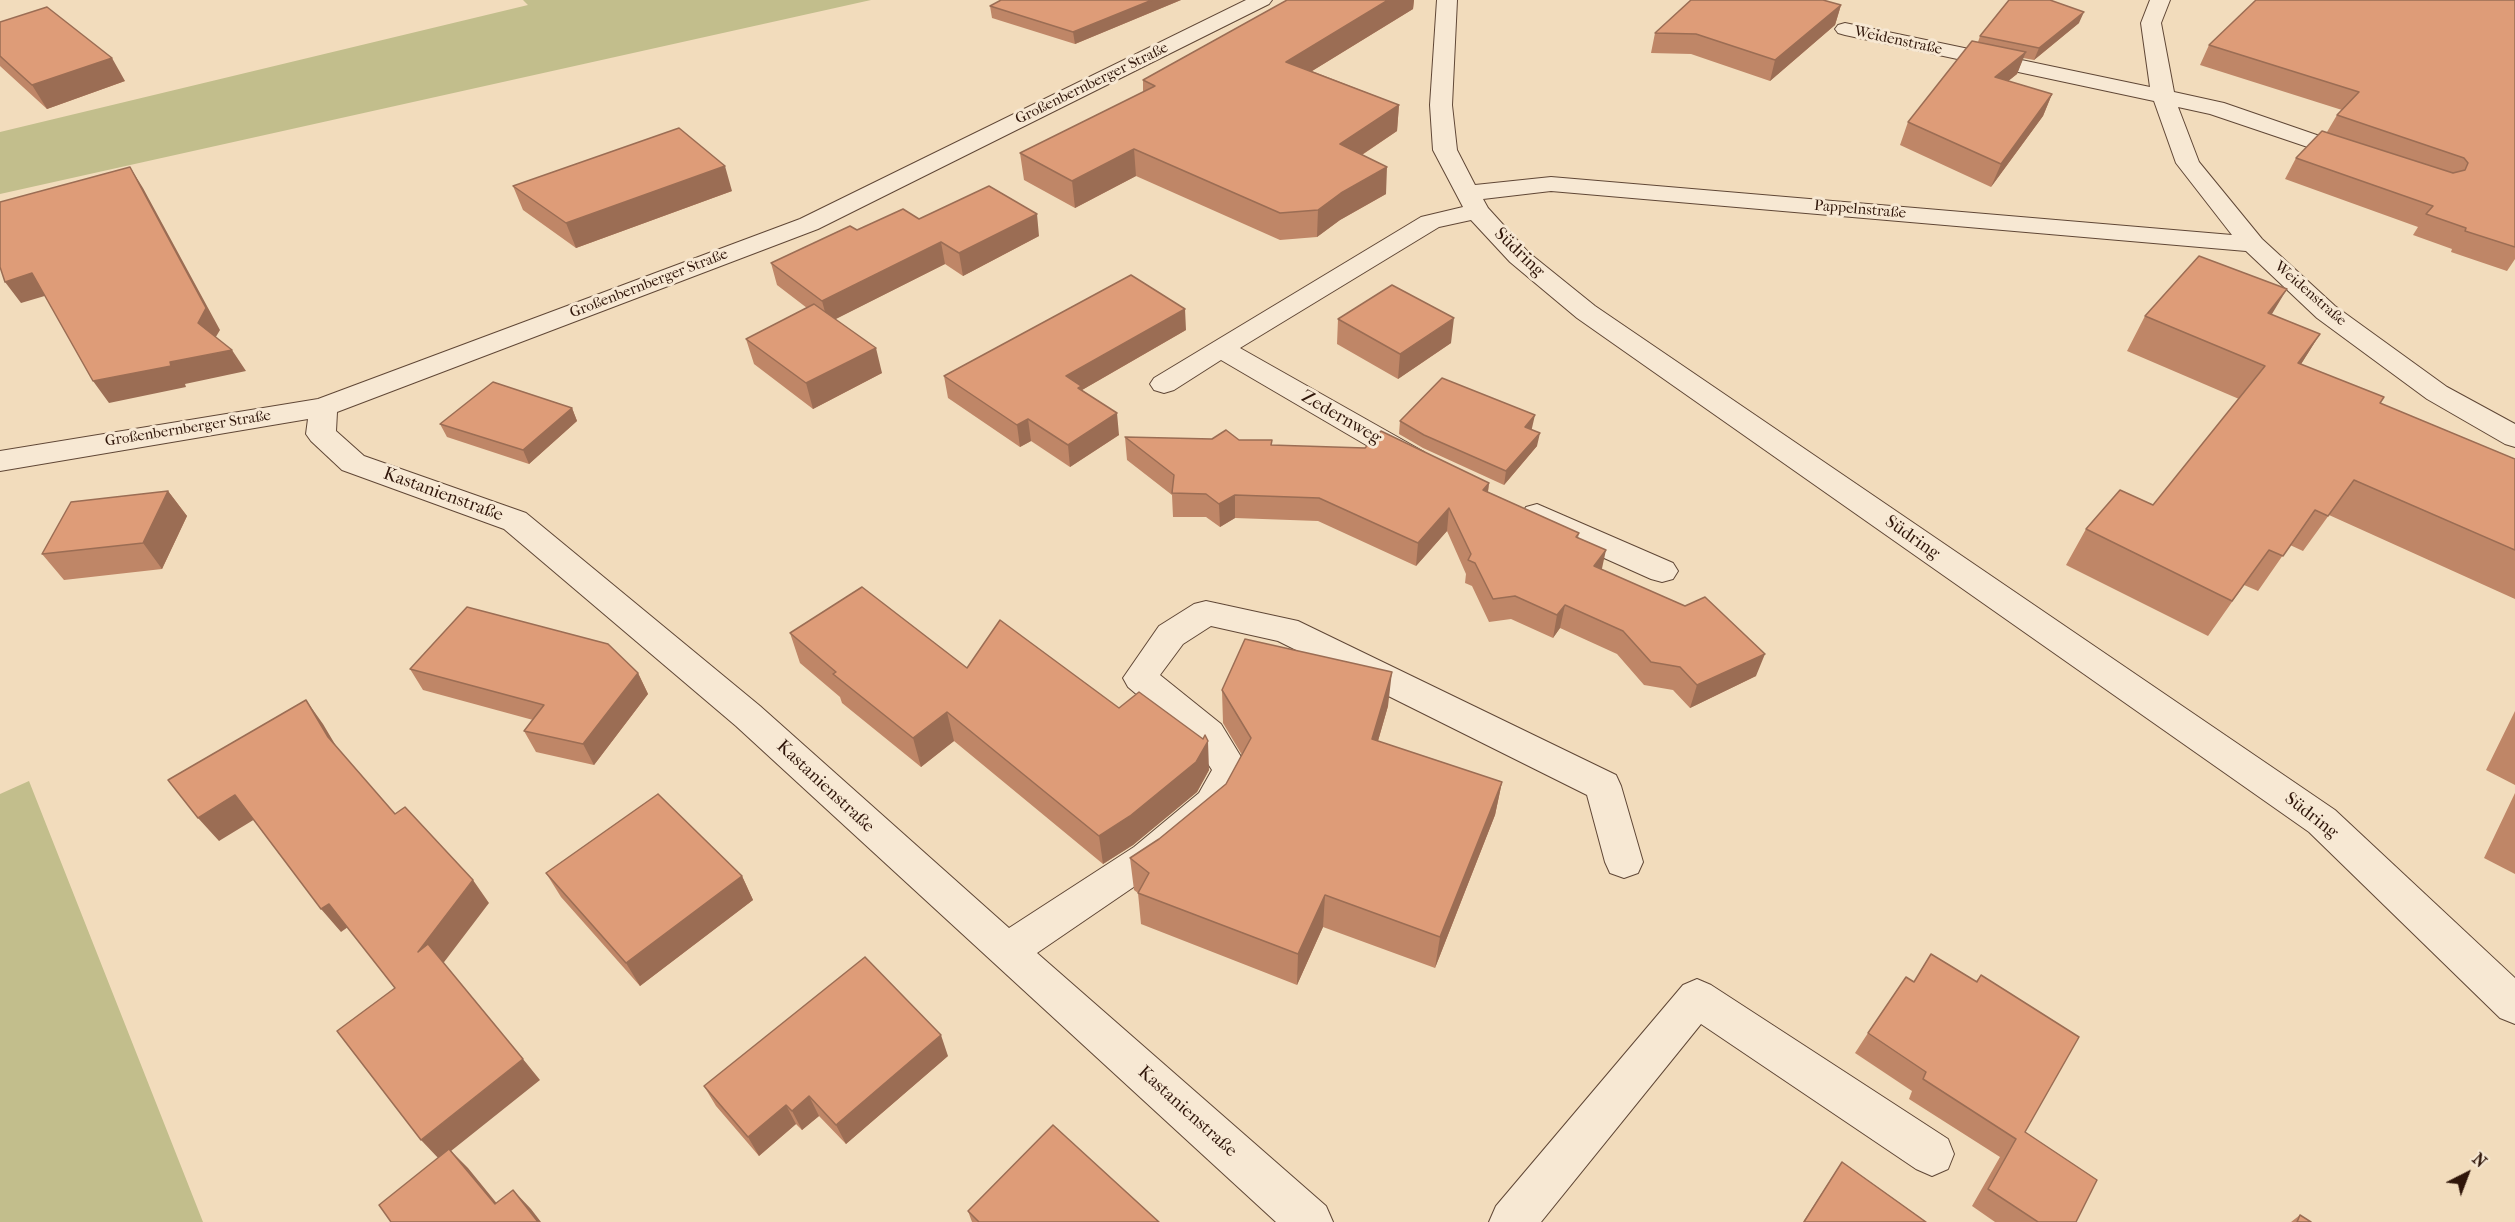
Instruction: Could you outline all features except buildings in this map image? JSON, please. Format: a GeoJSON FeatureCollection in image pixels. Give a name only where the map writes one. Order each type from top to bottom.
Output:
{"type":"FeatureCollection","features":[{"type":"Feature","properties":{"kind":"street","name":"Großenbernberger Straße"},"geometry":{"type":"LineString","coordinates":[[0,460],[323,407],[809,224],[1262,0]]}},
{"type":"Feature","properties":{"kind":"street","name":"Südring"},"geometry":{"type":"LineString","coordinates":[[1447,0],[1442,117],[1445,150],[1472,202],[1519,257],[1586,312],[2322,821],[2515,1005]]}},
{"type":"Feature","properties":{"kind":"street","name":"Weidenstraße"},"geometry":{"type":"LineString","coordinates":[[2160,0],[2151,23],[2163,96],[2188,163],[2253,244],[2326,312],[2437,393],[2515,437]]}},
{"type":"Feature","properties":{"kind":"street","name":"Weidenstraße"},"geometry":{"type":"LineString","coordinates":[[1845,29],[2216,108],[2373,162]]}},
{"type":"Feature","properties":{"kind":"street","name":"Pappelnstraße"},"geometry":{"type":"LineString","coordinates":[[1472,202],[1551,184],[2253,244]]}},
{"type":"Feature","properties":{"kind":"street"},"geometry":{"type":"LineString","coordinates":[[1164,384],[1430,222],[1472,202]]}},
{"type":"Feature","properties":{"kind":"street","name":"Zedernweg"},"geometry":{"type":"LineString","coordinates":[[1220,348],[1411,458],[1443,472]]}},
{"type":"Feature","properties":{"kind":"street","name":"Kastanienstraße"},"geometry":{"type":"LineString","coordinates":[[323,407],[321,434],[353,463],[515,520],[748,716],[1310,1222]]}},
{"type":"Feature","properties":{"kind":"street"},"geometry":{"type":"LineString","coordinates":[[1509,502],[1662,571]]}},
{"type":"Feature","properties":{"kind":"street"},"geometry":{"type":"LineString","coordinates":[[1007,951],[1148,858],[1212,804],[1231,770],[1208,734],[1140,678],[1171,635],[1206,613],[1286,630],[1603,786],[1624,862]]}},
{"type":"Feature","properties":{"kind":"street"},"geometry":{"type":"LineString","coordinates":[[1512,1222],[1696,998],[1932,1154]]}},
{"type":"Feature","properties":{"kind":"shaded area"},"geometry":{"type":"Polygon","coordinates":[[[523,0],[871,0],[0,194],[0,132],[528,5],[523,0]]]}},
{"type":"Feature","properties":{"kind":"shaded area"},"geometry":{"type":"Polygon","coordinates":[[[29,781],[203,1222],[0,1222],[0,794],[29,781]]]}}]}
